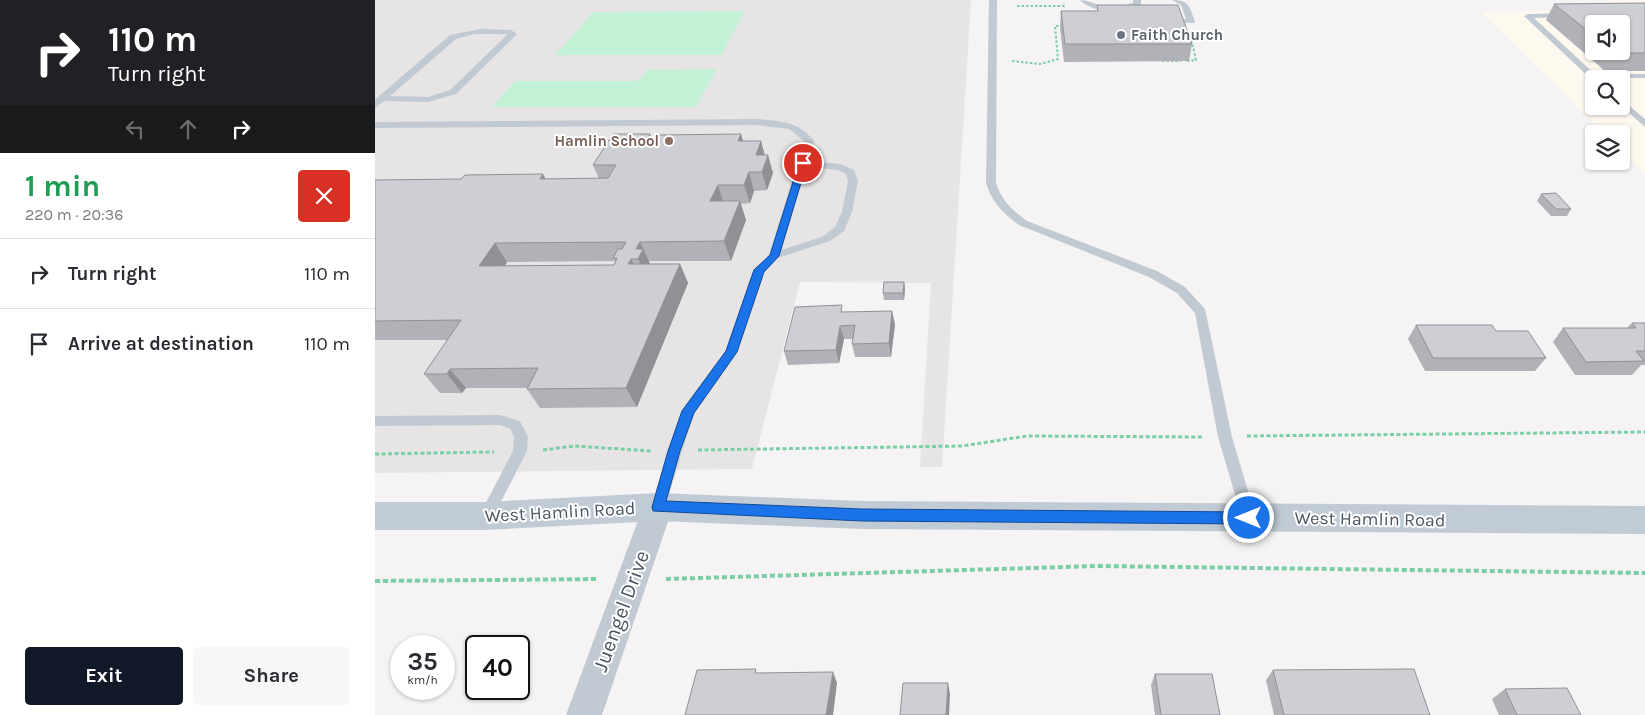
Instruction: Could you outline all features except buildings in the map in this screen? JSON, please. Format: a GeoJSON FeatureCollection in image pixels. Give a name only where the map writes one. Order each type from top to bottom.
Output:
{"type":"FeatureCollection","features":[{"type":"Feature","properties":{"kind":"street","name":"West Hamlin Road"},"geometry":{"type":"LineString","coordinates":[[375,516],[486,516],[658,507],[862,515],[1645,520]]}},
{"type":"Feature","properties":{"kind":"street","name":"Juengel Drive"},"geometry":{"type":"LineString","coordinates":[[584,715],[658,507]]}},
{"type":"Feature","properties":{"kind":"lane"},"geometry":{"type":"LineString","coordinates":[[993,0],[991,182],[995,198],[1008,212],[1023,222],[1153,274],[1181,290],[1201,312],[1225,437],[1249,518]]}},
{"type":"Feature","properties":{"kind":"lane"},"geometry":{"type":"LineString","coordinates":[[1084,0],[1099,7],[1127,7],[1137,4],[1137,0]]}},
{"type":"Feature","properties":{"kind":"lane"},"geometry":{"type":"LineString","coordinates":[[1176,0],[1184,4],[1191,21],[1184,22]]}},
{"type":"Feature","properties":{"kind":"lane"},"geometry":{"type":"LineString","coordinates":[[1577,15],[1528,16],[1586,70]]}},
{"type":"Feature","properties":{"kind":"lane"},"geometry":{"type":"LineString","coordinates":[[480,32],[511,32],[513,34],[453,92],[444,98],[378,101],[453,37],[463,33],[480,32]]}},
{"type":"Feature","properties":{"kind":"lane"},"geometry":{"type":"LineString","coordinates":[[1630,77],[1645,76]]}},
{"type":"Feature","properties":{"kind":"lane"},"geometry":{"type":"LineString","coordinates":[[1630,110],[1645,124]]}},
{"type":"Feature","properties":{"kind":"lane"},"geometry":{"type":"LineString","coordinates":[[375,125],[773,123],[800,129],[809,141],[774,256]]}},
{"type":"Feature","properties":{"kind":"lane"},"geometry":{"type":"LineString","coordinates":[[658,507],[688,411],[731,352],[759,270],[774,256],[826,239],[840,229],[847,212],[853,181],[851,172],[840,167],[803,163]]}},
{"type":"Feature","properties":{"kind":"lane"},"geometry":{"type":"LineString","coordinates":[[375,420],[499,420],[515,425],[521,438],[520,451],[486,516]]}},
{"type":"Feature","properties":{"kind":"path"},"geometry":{"type":"LineString","coordinates":[[1157,60],[1196,60],[1190,33],[1184,22]]}},
{"type":"Feature","properties":{"kind":"path"},"geometry":{"type":"LineString","coordinates":[[992,57],[1027,64],[1040,64],[1058,59],[1055,26],[1065,26]]}},
{"type":"Feature","properties":{"kind":"path"},"geometry":{"type":"LineString","coordinates":[[1255,436],[1645,432]]}},
{"type":"Feature","properties":{"kind":"path"},"geometry":{"type":"LineString","coordinates":[[701,450],[962,446],[1027,436],[1176,436],[1191,438]]}},
{"type":"Feature","properties":{"kind":"path"},"geometry":{"type":"LineString","coordinates":[[543,450],[574,446],[646,451]]}},
{"type":"Feature","properties":{"kind":"path"},"geometry":{"type":"LineString","coordinates":[[375,454],[489,452]]}},
{"type":"Feature","properties":{"kind":"path"},"geometry":{"type":"LineString","coordinates":[[375,581],[710,578],[885,571],[1098,566],[1645,573]]}},
{"type":"Feature","properties":{"kind":"shaded area","name":"Hamlin School"},"geometry":{"type":"Polygon","coordinates":[[[375,0],[971,0],[942,467],[920,467],[931,283],[800,282],[752,469],[375,473],[375,0]]]}},
{"type":"Feature","properties":{"kind":"shaded area"},"geometry":{"type":"Polygon","coordinates":[[[1605,0],[1645,0],[1645,174],[1630,159],[1630,125],[1596,125],[1586,115],[1630,115],[1630,70],[1585,70],[1585,114],[1481,12],[1618,10],[1605,0]]]}},
{"type":"Feature","properties":{"kind":"green space"},"geometry":{"type":"Polygon","coordinates":[[[745,11],[721,55],[555,55],[593,12],[745,11]]]}},
{"type":"Feature","properties":{"kind":"green space"},"geometry":{"type":"Polygon","coordinates":[[[717,69],[696,107],[492,107],[515,81],[639,81],[647,70],[717,69]]]}},
{"type":"Feature","properties":{"kind":"place","name":"Faith Church"},"geometry":{"type":"Point","coordinates":[1121,35]}},
{"type":"Feature","properties":{"kind":"place","name":"Hamlin School"},"geometry":{"type":"Point","coordinates":[669,141]}},
{"type":"Feature","properties":{"kind":"route"},"geometry":{"type":"LineString","coordinates":[[803,163],[774,256],[759,270],[731,352],[688,411],[658,507],[862,515],[1249,518]]}}]}
